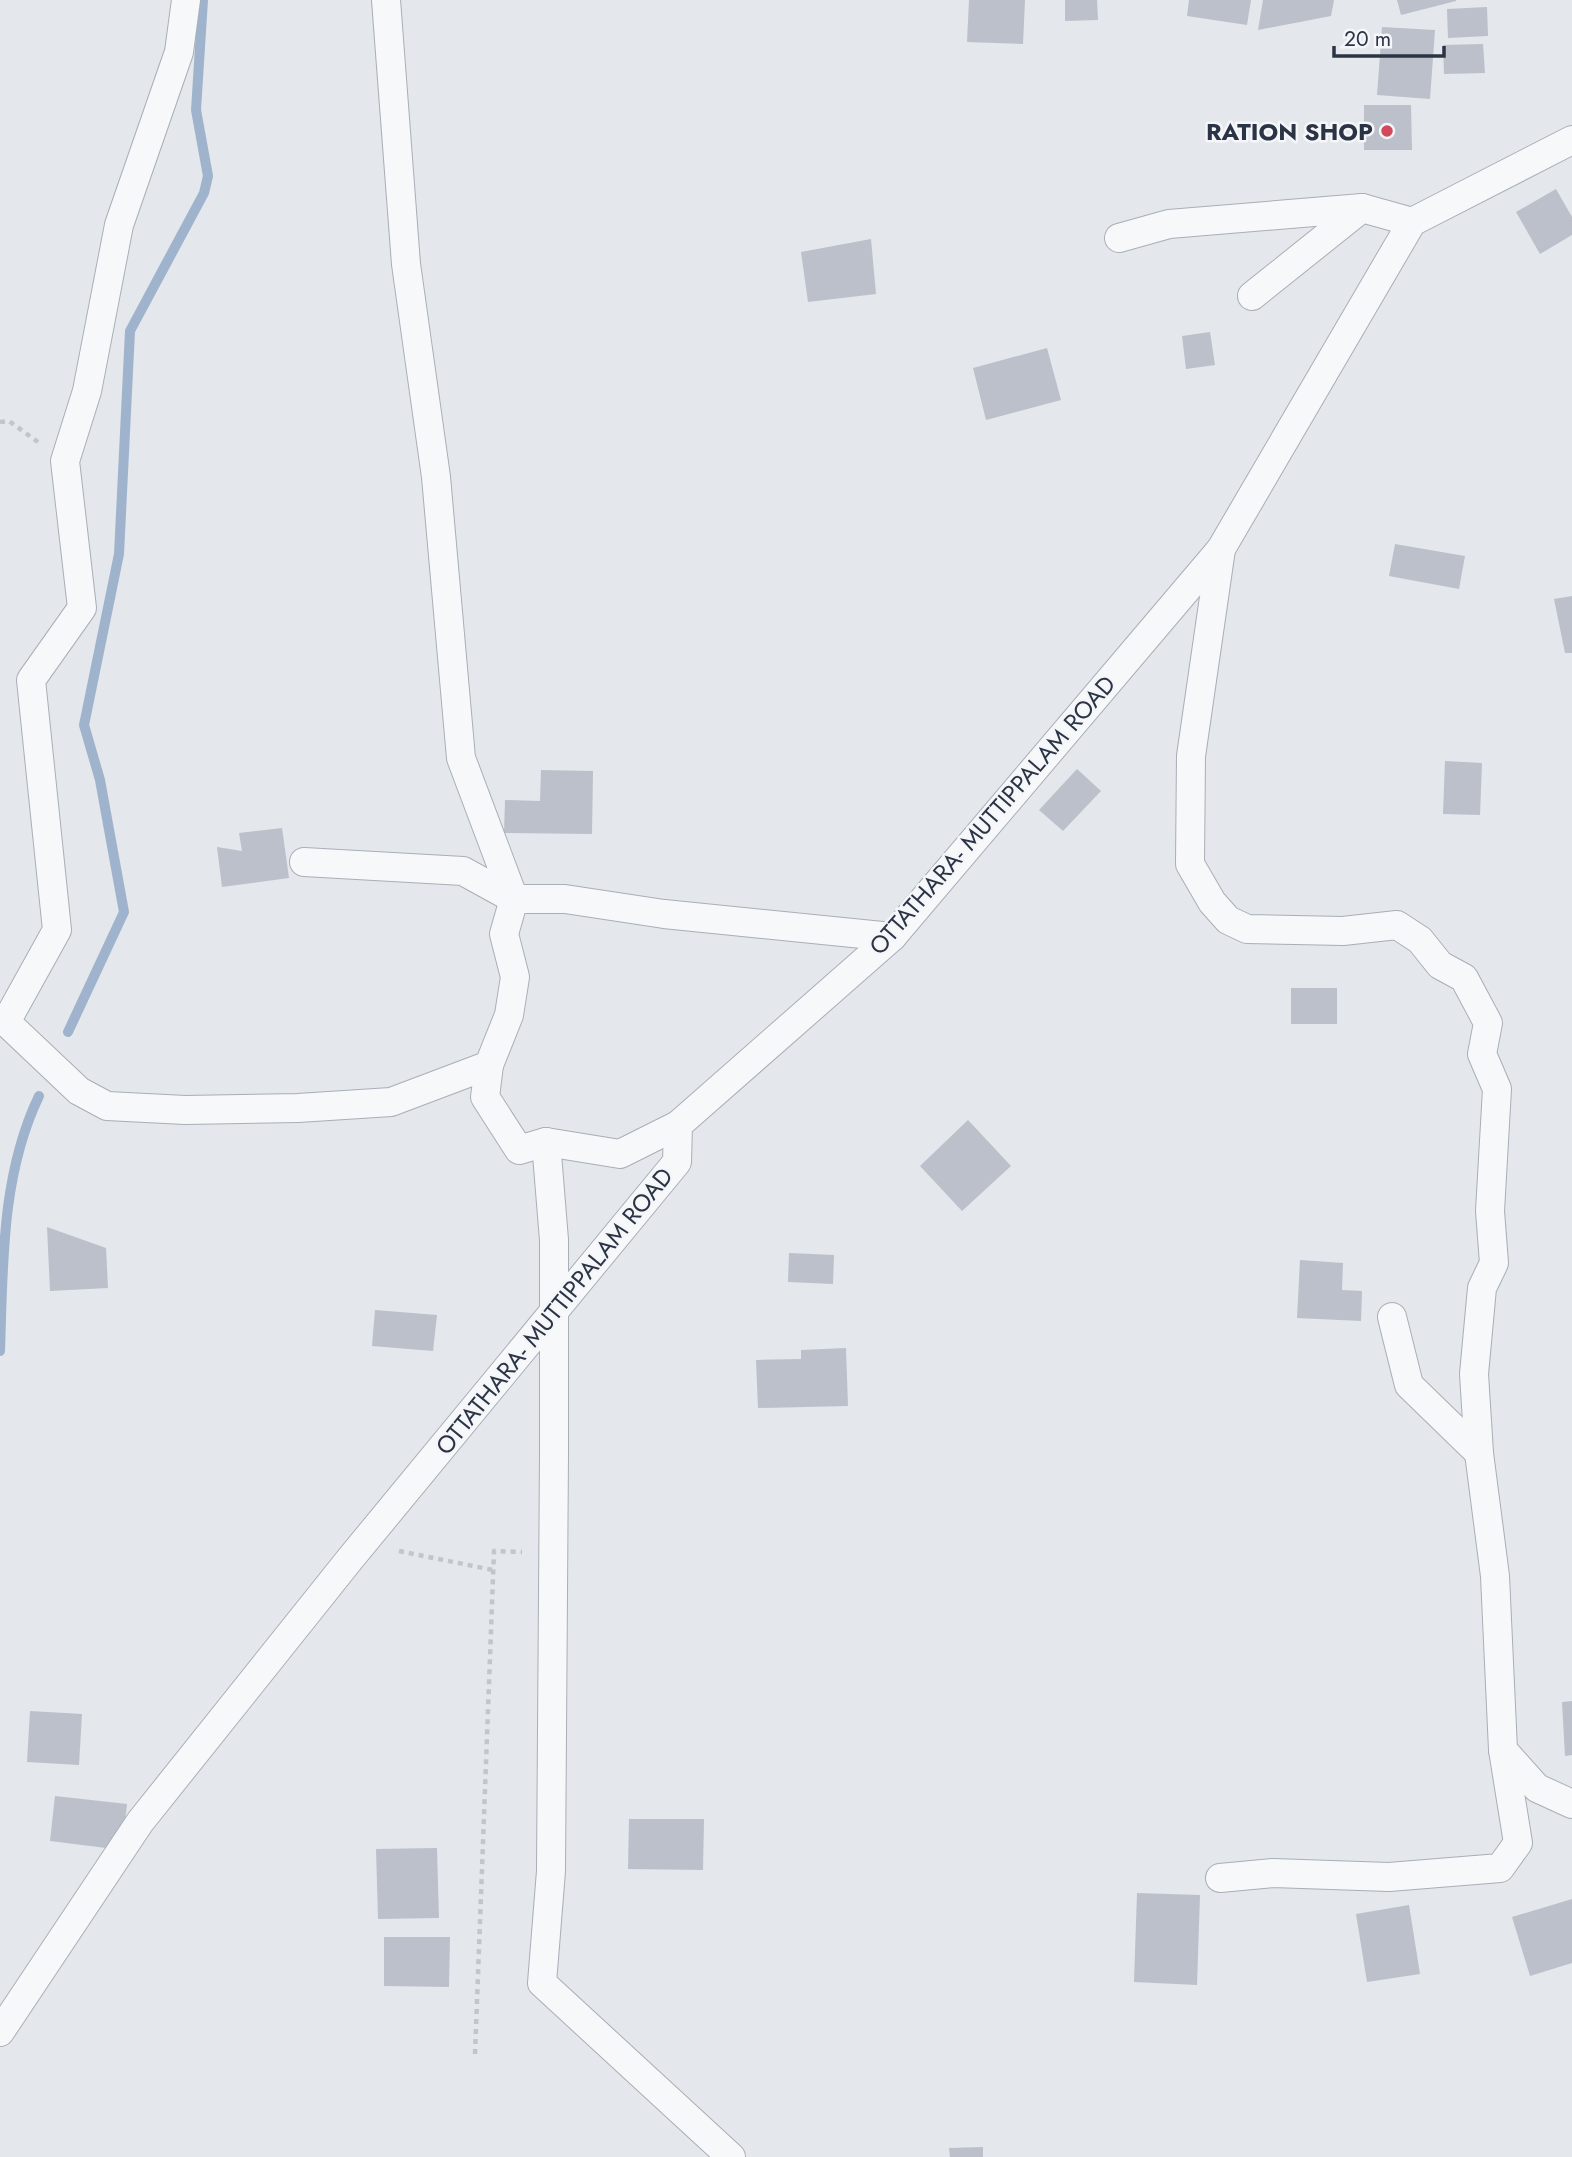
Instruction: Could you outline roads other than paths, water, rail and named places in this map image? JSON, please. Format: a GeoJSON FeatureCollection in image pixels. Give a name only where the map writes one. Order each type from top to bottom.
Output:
{"type":"FeatureCollection","features":[{"type":"Feature","properties":{"kind":"street"},"geometry":{"type":"LineString","coordinates":[[186,0],[179,52],[119,225],[87,391],[65,461],[82,608],[32,680],[57,930],[6,1022],[79,1091],[107,1106],[260,1108],[391,1102],[489,1065]]}},
{"type":"Feature","properties":{"kind":"street"},"geometry":{"type":"LineString","coordinates":[[386,0],[406,264],[436,477],[461,758],[514,899],[505,934],[515,977],[509,1015],[489,1065],[485,1097],[519,1150],[546,1142],[620,1154],[678,1125]]}},
{"type":"Feature","properties":{"kind":"street"},"geometry":{"type":"LineString","coordinates":[[1119,238],[1169,224],[1362,208],[1412,222],[1572,140]]}},
{"type":"Feature","properties":{"kind":"street"},"geometry":{"type":"LineString","coordinates":[[1252,296],[1362,208]]}},
{"type":"Feature","properties":{"kind":"street","name":"OTTATHARA- MUTTIPPALAM ROAD"},"geometry":{"type":"LineString","coordinates":[[0,2032],[141,1822],[350,1559],[677,1162],[678,1125],[892,937],[1220,549],[1412,222]]}},
{"type":"Feature","properties":{"kind":"street"},"geometry":{"type":"LineString","coordinates":[[1220,549],[1192,743],[1190,864],[1212,902],[1228,920],[1247,929],[1343,931],[1396,925],[1420,940],[1440,965],[1464,978],[1488,1023],[1482,1054],[1497,1089],[1490,1211],[1493,1263],[1482,1288],[1474,1374],[1479,1452],[1495,1576],[1503,1749],[1518,1843],[1500,1868],[1389,1877],[1273,1873],[1220,1878]]}},
{"type":"Feature","properties":{"kind":"street"},"geometry":{"type":"LineString","coordinates":[[304,862],[463,871],[514,899],[565,899],[664,914],[892,937]]}},
{"type":"Feature","properties":{"kind":"street"},"geometry":{"type":"LineString","coordinates":[[546,1142],[554,1240],[554,1312],[551,1871],[542,1983],[731,2157]]}},
{"type":"Feature","properties":{"kind":"street"},"geometry":{"type":"LineString","coordinates":[[1392,1317],[1409,1385],[1479,1452]]}},
{"type":"Feature","properties":{"kind":"street"},"geometry":{"type":"LineString","coordinates":[[1503,1749],[1537,1788],[1572,1804]]}},
{"type":"Feature","properties":{"kind":"waterway"},"geometry":{"type":"LineString","coordinates":[[68,1032],[124,912],[100,780],[84,725],[119,554],[130,331],[204,193],[208,176],[196,110],[203,0]]}},
{"type":"Feature","properties":{"kind":"waterway"},"geometry":{"type":"LineString","coordinates":[[0,1351],[6,1221],[17,1157],[39,1096]]}},
{"type":"Feature","properties":{"kind":"place","name":"RATION SHOP"},"geometry":{"type":"Point","coordinates":[1387,131]}}]}
